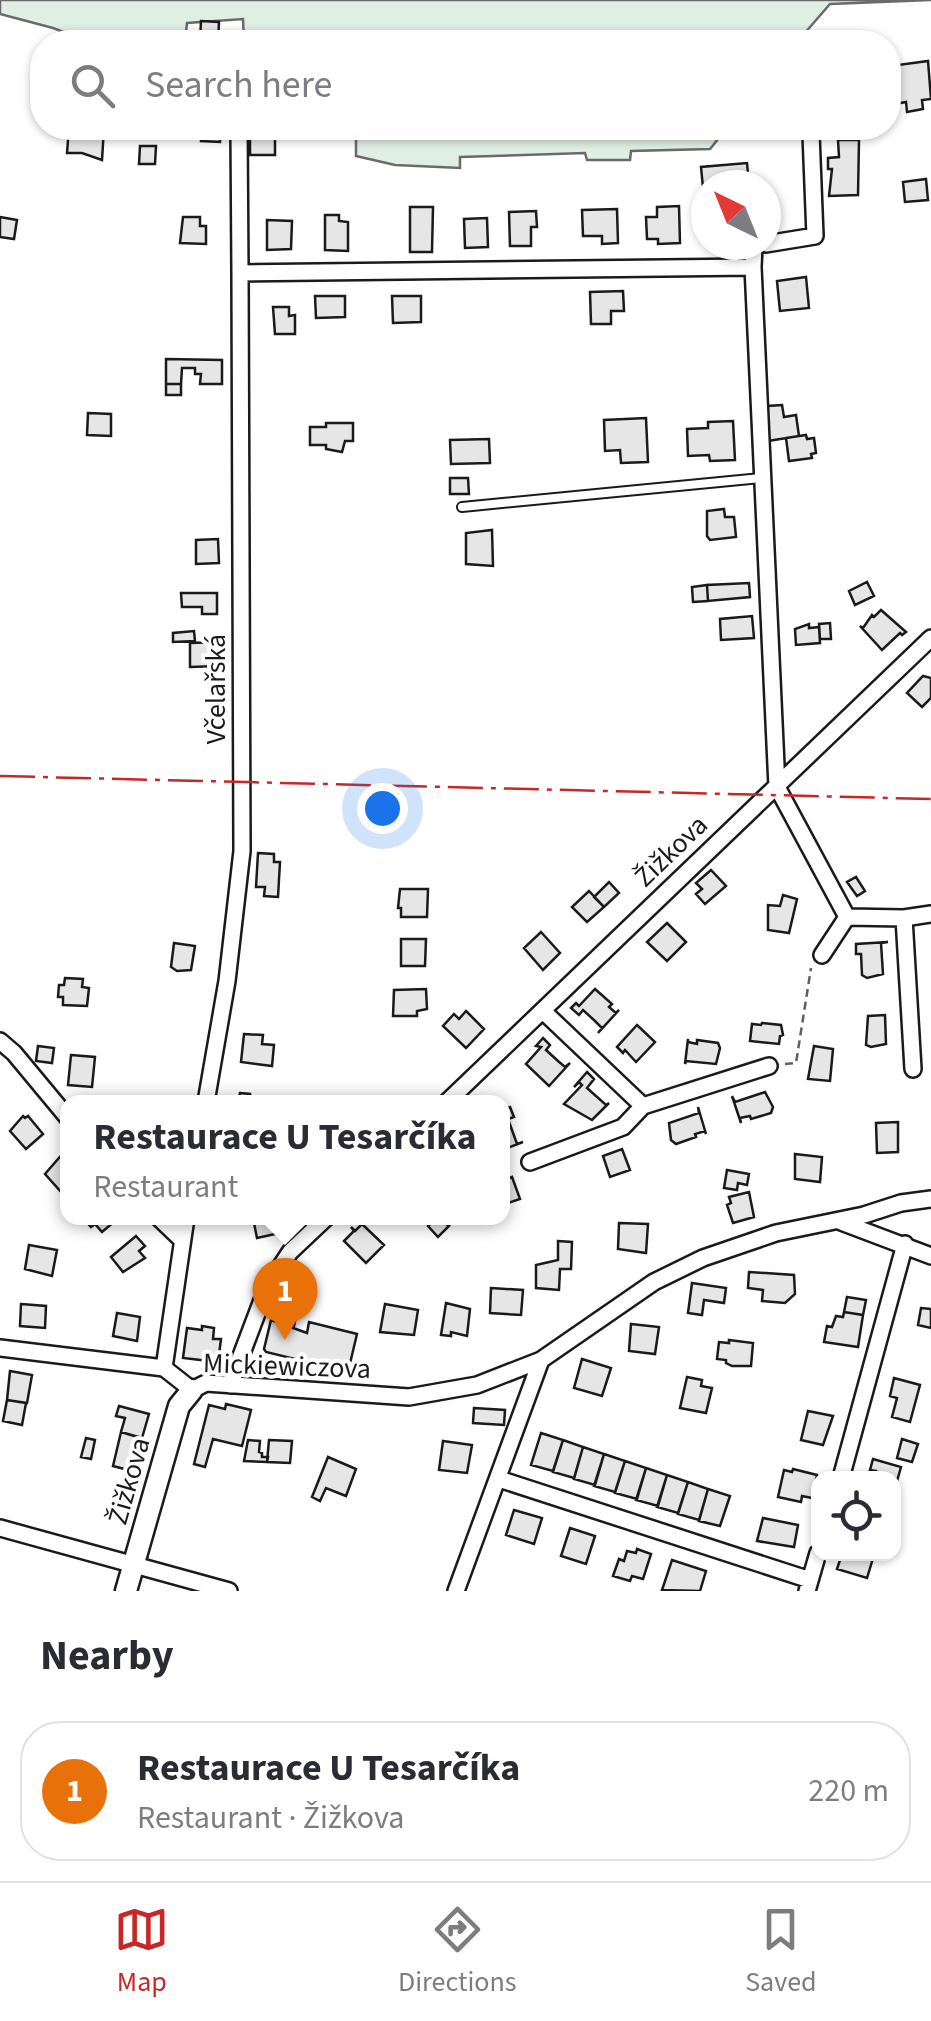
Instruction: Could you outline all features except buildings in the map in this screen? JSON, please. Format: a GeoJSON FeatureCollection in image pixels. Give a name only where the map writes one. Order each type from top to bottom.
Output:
{"type":"FeatureCollection","features":[{"type":"Feature","properties":{"kind":"street","name":"Včelařská"},"geometry":{"type":"LineString","coordinates":[[207,1095],[227,981],[242,851],[240,140]]}},
{"type":"Feature","properties":{"kind":"street"},"geometry":{"type":"LineString","coordinates":[[781,241],[815,236],[811,140]]}},
{"type":"Feature","properties":{"kind":"street"},"geometry":{"type":"LineString","coordinates":[[753,260],[777,787],[847,917]]}},
{"type":"Feature","properties":{"kind":"street"},"geometry":{"type":"LineString","coordinates":[[240,273],[753,268]]}},
{"type":"Feature","properties":{"kind":"street","name":"Žižkova"},"geometry":{"type":"LineString","coordinates":[[455,1095],[931,638]]}},
{"type":"Feature","properties":{"kind":"street"},"geometry":{"type":"LineString","coordinates":[[847,917],[904,918],[931,914]]}},
{"type":"Feature","properties":{"kind":"street"},"geometry":{"type":"LineString","coordinates":[[822,954],[847,917]]}},
{"type":"Feature","properties":{"kind":"street"},"geometry":{"type":"LineString","coordinates":[[904,918],[912,1070]]}},
{"type":"Feature","properties":{"kind":"street"},"geometry":{"type":"LineString","coordinates":[[544,1012],[642,1106]]}},
{"type":"Feature","properties":{"kind":"street"},"geometry":{"type":"LineString","coordinates":[[0,1041],[60,1108]]}},
{"type":"Feature","properties":{"kind":"street"},"geometry":{"type":"LineString","coordinates":[[530,1162],[623,1127],[642,1106],[768,1066]]}},
{"type":"Feature","properties":{"kind":"street","name":"Mickiewiczova"},"geometry":{"type":"LineString","coordinates":[[0,1348],[164,1368],[192,1390],[206,1382],[408,1396],[477,1385],[541,1360],[654,1282],[703,1258],[776,1233],[931,1199]]}},
{"type":"Feature","properties":{"kind":"street"},"geometry":{"type":"LineString","coordinates":[[838,1220],[931,1256]]}},
{"type":"Feature","properties":{"kind":"street"},"geometry":{"type":"LineString","coordinates":[[166,1225],[182,1240]]}},
{"type":"Feature","properties":{"kind":"street"},"geometry":{"type":"LineString","coordinates":[[164,1368],[185,1225]]}},
{"type":"Feature","properties":{"kind":"street"},"geometry":{"type":"LineString","coordinates":[[230,1385],[267,1287],[290,1252],[319,1225]]}},
{"type":"Feature","properties":{"kind":"street"},"geometry":{"type":"LineString","coordinates":[[842,1471],[904,1244]]}},
{"type":"Feature","properties":{"kind":"street"},"geometry":{"type":"LineString","coordinates":[[456,1591],[541,1360]]}},
{"type":"Feature","properties":{"kind":"street","name":"Žižkova"},"geometry":{"type":"LineString","coordinates":[[126,1591],[179,1406],[192,1390]]}},
{"type":"Feature","properties":{"kind":"street"},"geometry":{"type":"LineString","coordinates":[[500,1479],[808,1585],[815,1561]]}},
{"type":"Feature","properties":{"kind":"street"},"geometry":{"type":"LineString","coordinates":[[0,1528],[229,1591]]}},
{"type":"Feature","properties":{"kind":"lane"},"geometry":{"type":"LineString","coordinates":[[462,507],[763,478]]}},
{"type":"Feature","properties":{"kind":"path"},"geometry":{"type":"LineString","coordinates":[[768,1066],[796,1062],[812,968],[822,954]]}},
{"type":"Feature","properties":{"kind":"green space"},"geometry":{"type":"Polygon","coordinates":[[[0,0],[931,0],[830,4],[807,30],[243,30],[243,19],[187,23],[186,30],[58,30],[0,14],[0,0]]]}},
{"type":"Feature","properties":{"kind":"green space"},"geometry":{"type":"Polygon","coordinates":[[[356,140],[717,140],[710,149],[631,151],[630,160],[587,160],[585,153],[460,157],[460,168],[395,165],[356,156],[356,140]]]}},
{"type":"Feature","properties":{"kind":"power"},"geometry":{"type":"LineString","coordinates":[[0,776],[931,799]]}},
{"type":"Feature","properties":{"kind":"place","name":"Restaurace U Tesarčíka"},"geometry":{"type":"Point","coordinates":[285,1340]}}]}
